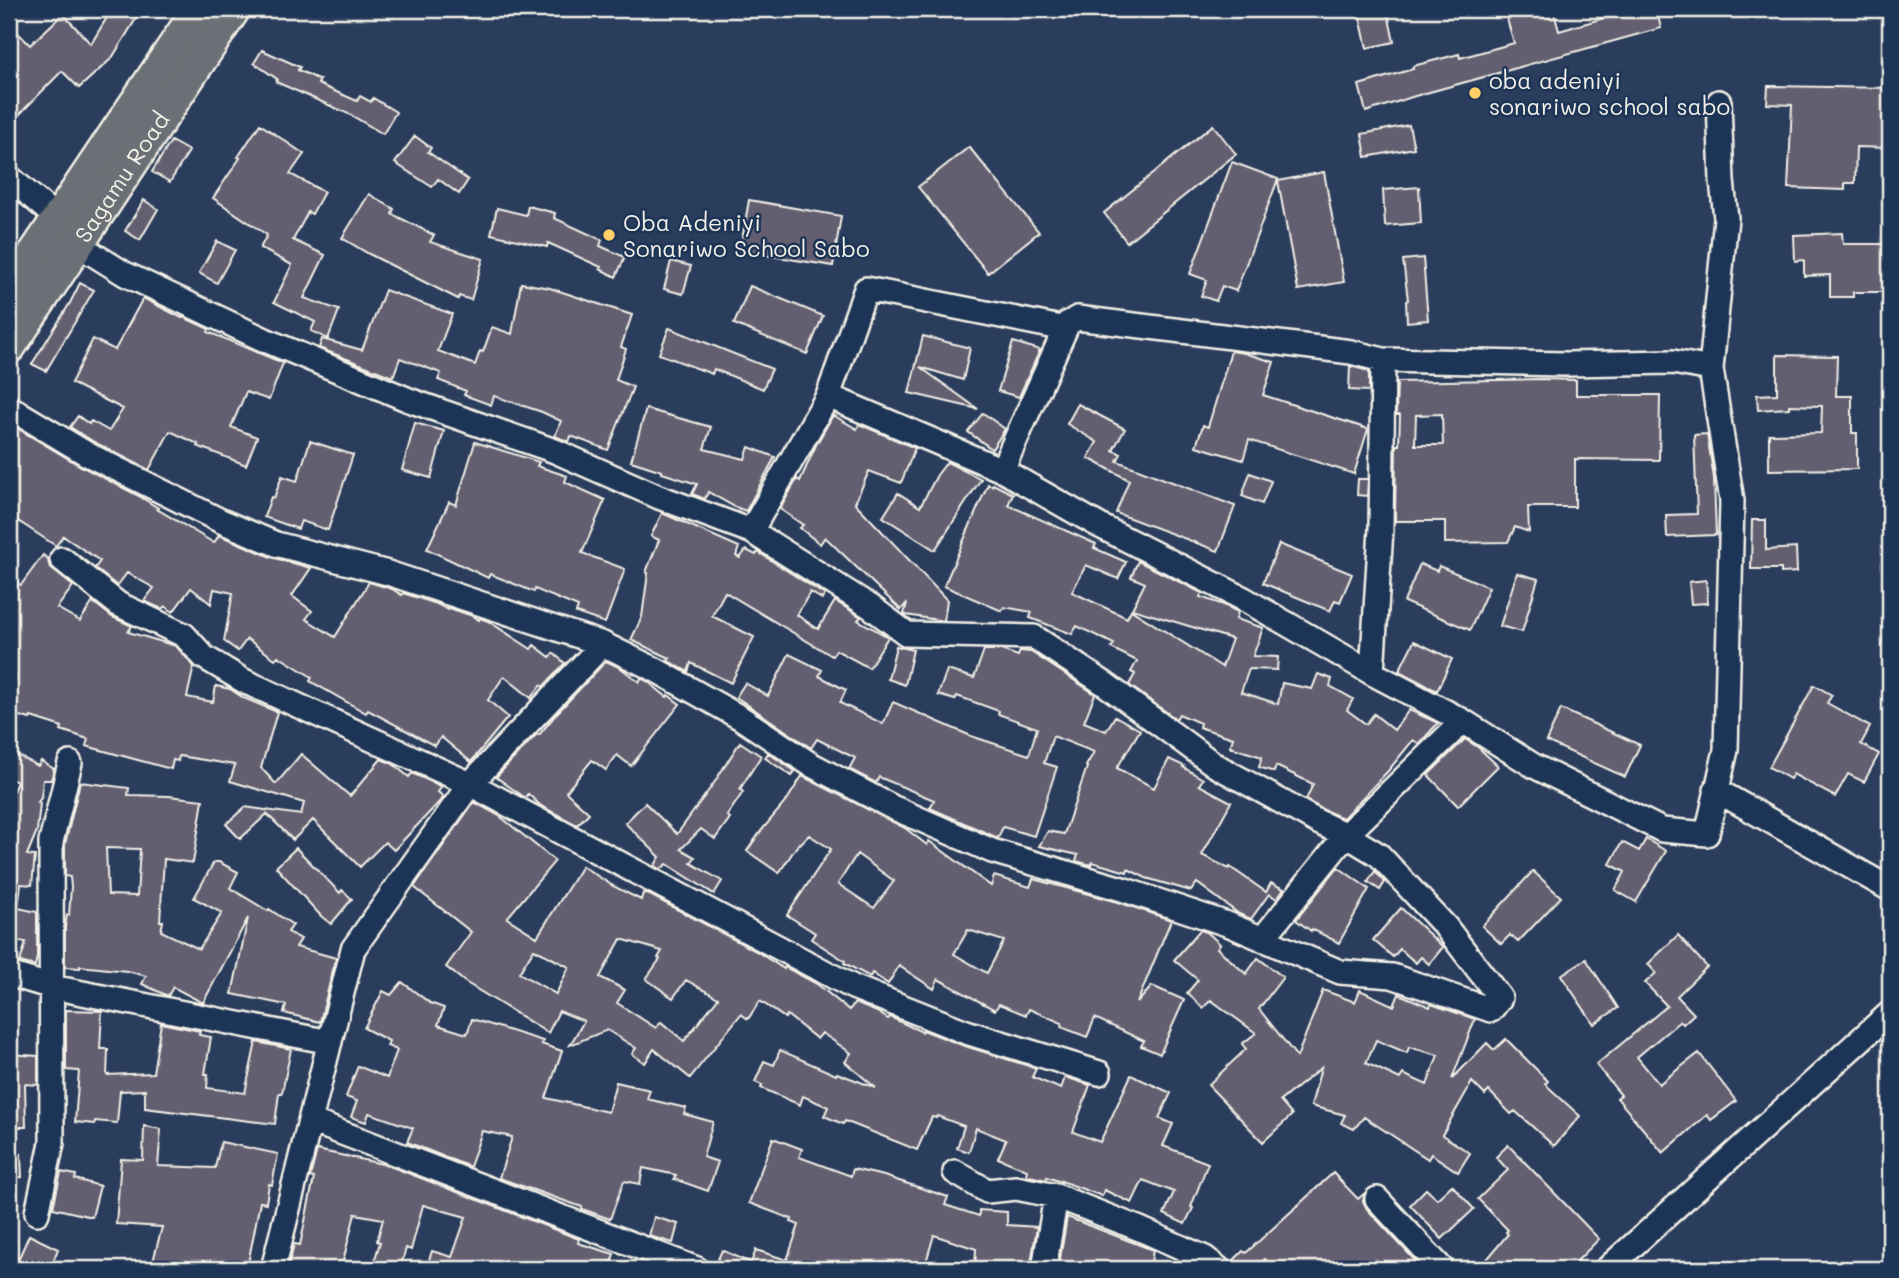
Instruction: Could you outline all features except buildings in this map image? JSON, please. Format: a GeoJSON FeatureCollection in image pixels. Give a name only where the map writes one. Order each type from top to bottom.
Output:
{"type":"FeatureCollection","features":[{"type":"Feature","properties":{"kind":"highway","name":"Sagamu Road"},"geometry":{"type":"LineString","coordinates":[[9,346],[68,232],[200,9]]}},
{"type":"Feature","properties":{"kind":"highway","name":"Sagamu Road"},"geometry":{"type":"LineString","coordinates":[[12,279],[68,232],[233,9]]}},
{"type":"Feature","properties":{"kind":"street"},"geometry":{"type":"LineString","coordinates":[[828,396],[1002,470],[1100,526],[1244,599],[1372,673],[1463,721],[1534,766],[1662,830],[1707,834],[1726,750],[1732,501],[1711,369],[1726,218],[1719,102]]}},
{"type":"Feature","properties":{"kind":"street"},"geometry":{"type":"LineString","coordinates":[[9,177],[68,232],[125,274],[265,340],[410,400],[555,451],[659,497],[751,531],[871,607],[906,634],[1034,637],[1105,684],[1214,765],[1346,835],[1378,855],[1445,926],[1500,998],[1491,1010],[1392,976],[1340,972],[1230,925],[1122,889],[992,851],[917,818],[810,764],[741,718],[656,670],[603,644],[388,573],[275,544],[221,521],[86,454],[9,407]]}},
{"type":"Feature","properties":{"kind":"street"},"geometry":{"type":"LineString","coordinates":[[751,531],[828,396],[866,289],[1061,328],[1077,318],[1351,352],[1383,360],[1566,364],[1673,362],[1711,369]]}},
{"type":"Feature","properties":{"kind":"street"},"geometry":{"type":"LineString","coordinates":[[1002,470],[1068,323]]}},
{"type":"Feature","properties":{"kind":"street"},"geometry":{"type":"LineString","coordinates":[[1372,673],[1381,529],[1383,360]]}},
{"type":"Feature","properties":{"kind":"street"},"geometry":{"type":"LineString","coordinates":[[62,559],[118,604],[184,635],[204,657],[244,681],[470,785],[853,987],[966,1032],[1099,1073]]}},
{"type":"Feature","properties":{"kind":"street"},"geometry":{"type":"LineString","coordinates":[[273,1269],[353,949],[470,785],[603,644]]}},
{"type":"Feature","properties":{"kind":"street"},"geometry":{"type":"LineString","coordinates":[[1264,940],[1346,835],[1463,721]]}},
{"type":"Feature","properties":{"kind":"street"},"geometry":{"type":"LineString","coordinates":[[37,1213],[52,1143],[51,842],[70,763]]}},
{"type":"Feature","properties":{"kind":"street"},"geometry":{"type":"LineString","coordinates":[[1716,790],[1890,889]]}},
{"type":"Feature","properties":{"kind":"street"},"geometry":{"type":"LineString","coordinates":[[9,974],[52,987],[330,1042]]}},
{"type":"Feature","properties":{"kind":"street"},"geometry":{"type":"LineString","coordinates":[[1606,1269],[1890,1013]]}},
{"type":"Feature","properties":{"kind":"street"},"geometry":{"type":"LineString","coordinates":[[311,1121],[697,1269]]}},
{"type":"Feature","properties":{"kind":"street"},"geometry":{"type":"LineString","coordinates":[[955,1172],[987,1191],[1016,1188],[1056,1196],[1140,1229],[1205,1258],[1220,1269]]}},
{"type":"Feature","properties":{"kind":"street"},"geometry":{"type":"LineString","coordinates":[[1044,1269],[1056,1196]]}},
{"type":"Feature","properties":{"kind":"street"},"geometry":{"type":"LineString","coordinates":[[1377,1199],[1442,1269]]}},
{"type":"Feature","properties":{"kind":"place","name":"oba adeniyi sonariwo school sabo"},"geometry":{"type":"Point","coordinates":[1475,93]}},
{"type":"Feature","properties":{"kind":"place","name":"Oba Adeniyi Sonariwo School Sabo"},"geometry":{"type":"Point","coordinates":[609,235]}}]}
